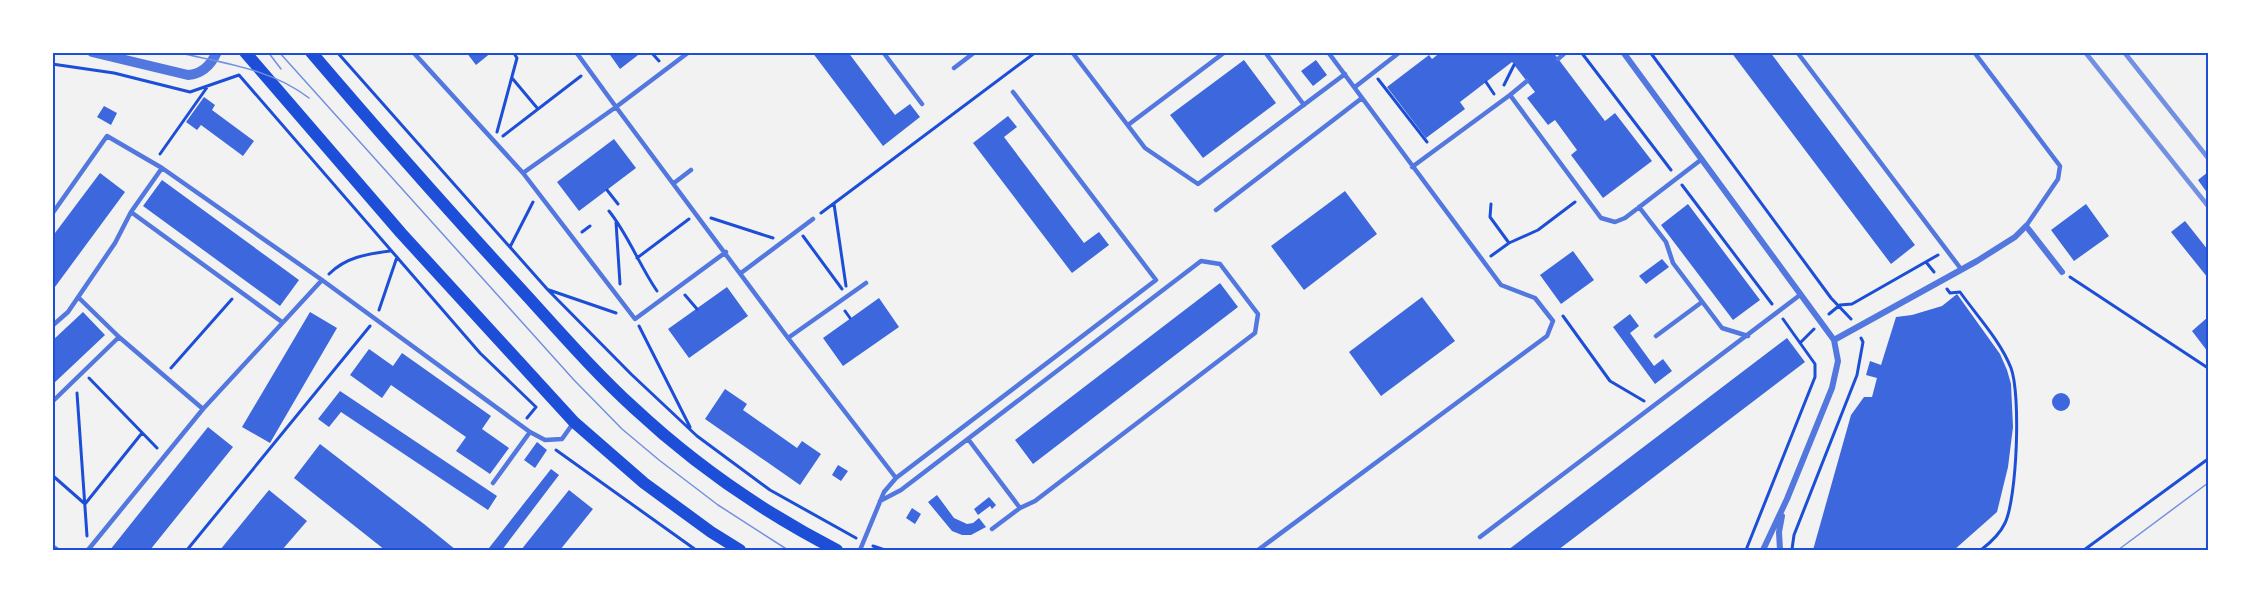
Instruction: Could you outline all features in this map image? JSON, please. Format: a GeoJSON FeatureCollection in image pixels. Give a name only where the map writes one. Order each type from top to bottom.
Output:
{"type":"FeatureCollection","features":[{"type":"Feature","properties":{"kind":"main road"},"geometry":{"type":"LineString","coordinates":[[245,52],[401,233],[574,422],[644,483],[711,532],[740,550]]}},
{"type":"Feature","properties":{"kind":"main road"},"geometry":{"type":"LineString","coordinates":[[311,52],[466,229],[634,408],[732,488],[794,528],[837,550]]}},
{"type":"Feature","properties":{"kind":"street"},"geometry":{"type":"LineString","coordinates":[[92,52],[196,75],[208,66],[217,52]]}},
{"type":"Feature","properties":{"kind":"street"},"geometry":{"type":"LineString","coordinates":[[1623,52],[1834,340],[1838,361],[1832,388],[1764,550]]}},
{"type":"Feature","properties":{"kind":"street"},"geometry":{"type":"LineString","coordinates":[[1834,340],[2015,237],[2026,226],[2062,272]]}},
{"type":"Feature","properties":{"kind":"street"},"geometry":{"type":"LineString","coordinates":[[1780,550],[1779,532],[1784,506]]}},
{"type":"Feature","properties":{"kind":"lane"},"geometry":{"type":"LineString","coordinates":[[413,52],[523,173],[635,319],[726,252]]}},
{"type":"Feature","properties":{"kind":"lane"},"geometry":{"type":"LineString","coordinates":[[576,52],[788,338],[896,478]]}},
{"type":"Feature","properties":{"kind":"lane"},"geometry":{"type":"LineString","coordinates":[[523,173],[689,52]]}},
{"type":"Feature","properties":{"kind":"lane"},"geometry":{"type":"LineString","coordinates":[[883,52],[922,104]]}},
{"type":"Feature","properties":{"kind":"lane"},"geometry":{"type":"LineString","coordinates":[[954,68],[975,52]]}},
{"type":"Feature","properties":{"kind":"lane"},"geometry":{"type":"LineString","coordinates":[[1072,52],[1145,148],[1198,184],[1345,74]]}},
{"type":"Feature","properties":{"kind":"lane"},"geometry":{"type":"LineString","coordinates":[[1128,125],[1225,52]]}},
{"type":"Feature","properties":{"kind":"lane"},"geometry":{"type":"LineString","coordinates":[[1265,52],[1304,105]]}},
{"type":"Feature","properties":{"kind":"lane"},"geometry":{"type":"LineString","coordinates":[[1258,550],[1547,336],[1553,321],[1535,298],[1501,285],[1328,52]]}},
{"type":"Feature","properties":{"kind":"lane"},"geometry":{"type":"LineString","coordinates":[[1355,87],[1400,52]]}},
{"type":"Feature","properties":{"kind":"lane"},"geometry":{"type":"LineString","coordinates":[[1557,58],[1566,52]]}},
{"type":"Feature","properties":{"kind":"lane"},"geometry":{"type":"LineString","coordinates":[[1797,52],[1961,269]]}},
{"type":"Feature","properties":{"kind":"lane"},"geometry":{"type":"LineString","coordinates":[[1974,52],[2060,166],[2058,179],[2026,226]]}},
{"type":"Feature","properties":{"kind":"lane"},"geometry":{"type":"LineString","coordinates":[[1412,167],[1527,81]]}},
{"type":"Feature","properties":{"kind":"lane"},"geometry":{"type":"LineString","coordinates":[[860,550],[884,492],[896,478],[1156,280],[1013,92]]}},
{"type":"Feature","properties":{"kind":"lane"},"geometry":{"type":"LineString","coordinates":[[1510,95],[1601,218],[1615,222],[1625,218],[1702,159]]}},
{"type":"Feature","properties":{"kind":"lane"},"geometry":{"type":"LineString","coordinates":[[1216,210],[1362,98]]}},
{"type":"Feature","properties":{"kind":"lane"},"geometry":{"type":"LineString","coordinates":[[52,214],[107,136],[162,168],[322,280],[530,432],[545,440],[561,439],[574,422]]}},
{"type":"Feature","properties":{"kind":"lane"},"geometry":{"type":"LineString","coordinates":[[52,326],[78,297],[115,243],[131,212],[162,168]]}},
{"type":"Feature","properties":{"kind":"lane"},"geometry":{"type":"LineString","coordinates":[[674,183],[691,170]]}},
{"type":"Feature","properties":{"kind":"lane"},"geometry":{"type":"LineString","coordinates":[[1639,207],[1666,242],[1673,263],[1722,328],[1748,336]]}},
{"type":"Feature","properties":{"kind":"lane"},"geometry":{"type":"LineString","coordinates":[[131,212],[282,322]]}},
{"type":"Feature","properties":{"kind":"lane"},"geometry":{"type":"LineString","coordinates":[[741,273],[813,219]]}},
{"type":"Feature","properties":{"kind":"lane"},"geometry":{"type":"LineString","coordinates":[[880,501],[901,490],[1200,261],[1220,264],[1258,314],[1255,333],[1035,501],[1020,508],[993,529]]}},
{"type":"Feature","properties":{"kind":"lane"},"geometry":{"type":"LineString","coordinates":[[88,550],[202,410],[322,280]]}},
{"type":"Feature","properties":{"kind":"lane"},"geometry":{"type":"LineString","coordinates":[[788,338],[866,283]]}},
{"type":"Feature","properties":{"kind":"lane"},"geometry":{"type":"LineString","coordinates":[[1480,537],[1800,295]]}},
{"type":"Feature","properties":{"kind":"lane"},"geometry":{"type":"LineString","coordinates":[[78,297],[119,337],[202,410]]}},
{"type":"Feature","properties":{"kind":"lane"},"geometry":{"type":"LineString","coordinates":[[1656,336],[1702,302]]}},
{"type":"Feature","properties":{"kind":"lane"},"geometry":{"type":"LineString","coordinates":[[52,315],[59,320]]}},
{"type":"Feature","properties":{"kind":"lane"},"geometry":{"type":"LineString","coordinates":[[52,402],[119,337]]}},
{"type":"Feature","properties":{"kind":"lane"},"geometry":{"type":"LineString","coordinates":[[493,483],[530,432]]}},
{"type":"Feature","properties":{"kind":"lane"},"geometry":{"type":"LineString","coordinates":[[968,439],[1020,508]]}},
{"type":"Feature","properties":{"kind":"lane"},"geometry":{"type":"LineString","coordinates":[[52,546],[58,550]]}},
{"type":"Feature","properties":{"kind":"path"},"geometry":{"type":"LineString","coordinates":[[337,52],[548,290],[631,375],[691,429],[770,490],[864,542],[885,550]]}},
{"type":"Feature","properties":{"kind":"path"},"geometry":{"type":"LineString","coordinates":[[495,142],[517,57],[513,52]]}},
{"type":"Feature","properties":{"kind":"path"},"geometry":{"type":"LineString","coordinates":[[813,219],[1036,52]]}},
{"type":"Feature","properties":{"kind":"path"},"geometry":{"type":"LineString","coordinates":[[1581,52],[1779,312],[1815,364],[1815,377],[1746,550]]}},
{"type":"Feature","properties":{"kind":"path"},"geometry":{"type":"LineString","coordinates":[[1503,87],[1514,65]]}},
{"type":"Feature","properties":{"kind":"path"},"geometry":{"type":"LineString","coordinates":[[495,142],[589,70]]}},
{"type":"Feature","properties":{"kind":"path"},"geometry":{"type":"LineString","coordinates":[[1374,73],[1426,143]]}},
{"type":"Feature","properties":{"kind":"path"},"geometry":{"type":"LineString","coordinates":[[239,75],[480,353],[536,407],[528,416]]}},
{"type":"Feature","properties":{"kind":"path"},"geometry":{"type":"LineString","coordinates":[[512,78],[538,109]]}},
{"type":"Feature","properties":{"kind":"path"},"geometry":{"type":"LineString","coordinates":[[1486,82],[1494,94]]}},
{"type":"Feature","properties":{"kind":"path"},"geometry":{"type":"LineString","coordinates":[[154,163],[208,86]]}},
{"type":"Feature","properties":{"kind":"path"},"geometry":{"type":"LineString","coordinates":[[607,190],[618,204]]}},
{"type":"Feature","properties":{"kind":"path"},"geometry":{"type":"LineString","coordinates":[[510,248],[538,193]]}},
{"type":"Feature","properties":{"kind":"path"},"geometry":{"type":"LineString","coordinates":[[1487,258],[1509,243],[1538,230],[1575,202]]}},
{"type":"Feature","properties":{"kind":"path"},"geometry":{"type":"LineString","coordinates":[[834,204],[848,296]]}},
{"type":"Feature","properties":{"kind":"path"},"geometry":{"type":"LineString","coordinates":[[1491,204],[1490,216],[1509,243]]}},
{"type":"Feature","properties":{"kind":"path"},"geometry":{"type":"LineString","coordinates":[[609,211],[626,233],[644,272],[657,291]]}},
{"type":"Feature","properties":{"kind":"path"},"geometry":{"type":"LineString","coordinates":[[616,220],[621,264]]}},
{"type":"Feature","properties":{"kind":"path"},"geometry":{"type":"LineString","coordinates":[[798,230],[848,296]]}},
{"type":"Feature","properties":{"kind":"path"},"geometry":{"type":"LineString","coordinates":[[1800,343],[1840,305],[1852,304],[1946,250]]}},
{"type":"Feature","properties":{"kind":"path"},"geometry":{"type":"LineString","coordinates":[[337,266],[361,255],[390,251]]}},
{"type":"Feature","properties":{"kind":"path"},"geometry":{"type":"LineString","coordinates":[[187,550],[375,319],[397,257]]}},
{"type":"Feature","properties":{"kind":"path"},"geometry":{"type":"LineString","coordinates":[[2062,272],[2208,368]]}},
{"type":"Feature","properties":{"kind":"path"},"geometry":{"type":"LineString","coordinates":[[678,286],[696,309]]}},
{"type":"Feature","properties":{"kind":"path"},"geometry":{"type":"LineString","coordinates":[[548,290],[635,319],[691,429]]}},
{"type":"Feature","properties":{"kind":"path"},"geometry":{"type":"LineString","coordinates":[[164,376],[239,291]]}},
{"type":"Feature","properties":{"kind":"path"},"geometry":{"type":"LineString","coordinates":[[1950,292],[1960,292],[2003,352],[2012,370],[2018,428],[2010,508],[2005,524],[1981,550]]}},
{"type":"Feature","properties":{"kind":"path"},"geometry":{"type":"LineString","coordinates":[[1562,315],[1610,381],[1653,407]]}},
{"type":"Feature","properties":{"kind":"path"},"geometry":{"type":"LineString","coordinates":[[83,372],[165,456]]}},
{"type":"Feature","properties":{"kind":"path"},"geometry":{"type":"LineString","coordinates":[[76,379],[88,550]]}},
{"type":"Feature","properties":{"kind":"path"},"geometry":{"type":"LineString","coordinates":[[85,504],[142,433]]}},
{"type":"Feature","properties":{"kind":"path"},"geometry":{"type":"LineString","coordinates":[[555,449],[696,550]]}},
{"type":"Feature","properties":{"kind":"path"},"geometry":{"type":"LineString","coordinates":[[1792,550],[1794,535],[1824,458]]}},
{"type":"Feature","properties":{"kind":"path"},"geometry":{"type":"LineString","coordinates":[[2084,550],[2208,459]]}},
{"type":"Feature","properties":{"kind":"path"},"geometry":{"type":"LineString","coordinates":[[52,475],[85,504]]}},
{"type":"Feature","properties":{"kind":"building"},"geometry":{"type":"Polygon","coordinates":[[[466,52],[492,52],[476,65],[466,52]]]}},
{"type":"Feature","properties":{"kind":"building"},"geometry":{"type":"Polygon","coordinates":[[[608,52],[642,52],[620,69],[608,52]]]}},
{"type":"Feature","properties":{"kind":"building"},"geometry":{"type":"Polygon","coordinates":[[[812,52],[848,52],[895,115],[910,104],[920,117],[883,146],[812,52]]]}},
{"type":"Feature","properties":{"kind":"building"},"geometry":{"type":"Polygon","coordinates":[[[1441,52],[1553,52],[1605,121],[1615,113],[1652,161],[1603,198],[1571,155],[1577,150],[1555,120],[1548,125],[1527,98],[1535,92],[1512,62],[1460,102],[1465,109],[1426,138],[1387,87],[1429,55],[1432,59],[1441,52]]]}},
{"type":"Feature","properties":{"kind":"building"},"geometry":{"type":"Polygon","coordinates":[[[1731,52],[1770,52],[1915,245],[1891,264],[1731,52]]]}},
{"type":"Feature","properties":{"kind":"building"},"geometry":{"type":"Polygon","coordinates":[[[1244,60],[1276,103],[1203,158],[1170,115],[1244,60]]]}},
{"type":"Feature","properties":{"kind":"building"},"geometry":{"type":"Polygon","coordinates":[[[1316,60],[1327,75],[1313,86],[1301,71],[1316,60]]]}},
{"type":"Feature","properties":{"kind":"building"},"geometry":{"type":"Polygon","coordinates":[[[204,97],[215,105],[212,110],[254,141],[243,156],[201,125],[197,130],[186,122],[204,97]]]}},
{"type":"Feature","properties":{"kind":"building"},"geometry":{"type":"Polygon","coordinates":[[[104,106],[117,113],[111,125],[97,117],[104,106]]]}},
{"type":"Feature","properties":{"kind":"building"},"geometry":{"type":"Polygon","coordinates":[[[1008,116],[1017,127],[1004,137],[1084,243],[1099,232],[1109,245],[1072,273],[973,143],[1008,116]]]}},
{"type":"Feature","properties":{"kind":"building"},"geometry":{"type":"Polygon","coordinates":[[[614,139],[636,168],[579,211],[557,182],[614,139]]]}},
{"type":"Feature","properties":{"kind":"building"},"geometry":{"type":"Polygon","coordinates":[[[2208,172],[2208,194],[2198,180],[2208,172]]]}},
{"type":"Feature","properties":{"kind":"building"},"geometry":{"type":"Polygon","coordinates":[[[100,173],[125,192],[52,291],[52,237],[100,173]]]}},
{"type":"Feature","properties":{"kind":"building"},"geometry":{"type":"Polygon","coordinates":[[[162,180],[299,280],[280,306],[143,206],[162,180]]]}},
{"type":"Feature","properties":{"kind":"building"},"geometry":{"type":"Polygon","coordinates":[[[1345,191],[1377,234],[1304,290],[1271,246],[1345,191]]]}},
{"type":"Feature","properties":{"kind":"building"},"geometry":{"type":"Polygon","coordinates":[[[1688,204],[1760,300],[1733,320],[1661,225],[1688,204]]]}},
{"type":"Feature","properties":{"kind":"building"},"geometry":{"type":"Polygon","coordinates":[[[2086,204],[2109,236],[2074,261],[2051,230],[2086,204]]]}},
{"type":"Feature","properties":{"kind":"building"},"geometry":{"type":"Polygon","coordinates":[[[2185,221],[2208,250],[2208,278],[2171,232],[2185,221]]]}},
{"type":"Feature","properties":{"kind":"building"},"geometry":{"type":"Polygon","coordinates":[[[1573,251],[1594,280],[1561,304],[1540,275],[1573,251]]]}},
{"type":"Feature","properties":{"kind":"building"},"geometry":{"type":"Polygon","coordinates":[[[1662,259],[1669,267],[1646,284],[1639,276],[1662,259]]]}},
{"type":"Feature","properties":{"kind":"building"},"geometry":{"type":"Polygon","coordinates":[[[1220,283],[1238,307],[1033,464],[1015,440],[1220,283]]]}},
{"type":"Feature","properties":{"kind":"building"},"geometry":{"type":"Polygon","coordinates":[[[727,287],[748,316],[689,358],[668,329],[727,287]]]}},
{"type":"Feature","properties":{"kind":"building"},"geometry":{"type":"Polygon","coordinates":[[[1957,294],[2000,354],[2011,384],[2013,427],[2008,467],[1997,512],[1954,550],[1813,550],[1851,415],[1864,397],[1872,397],[1877,378],[1866,375],[1870,361],[1881,365],[1896,317],[1942,306],[1957,294]]]}},
{"type":"Feature","properties":{"kind":"building"},"geometry":{"type":"Polygon","coordinates":[[[1422,297],[1455,341],[1381,396],[1349,352],[1422,297]]]}},
{"type":"Feature","properties":{"kind":"building"},"geometry":{"type":"Polygon","coordinates":[[[879,298],[899,327],[843,366],[823,338],[879,298]]]}},
{"type":"Feature","properties":{"kind":"building"},"geometry":{"type":"Polygon","coordinates":[[[83,312],[105,335],[52,385],[52,341],[83,312]]]}},
{"type":"Feature","properties":{"kind":"building"},"geometry":{"type":"Polygon","coordinates":[[[310,312],[337,328],[270,443],[242,427],[310,312]]]}},
{"type":"Feature","properties":{"kind":"building"},"geometry":{"type":"Polygon","coordinates":[[[1630,314],[1639,326],[1630,333],[1654,366],[1663,359],[1672,371],[1655,384],[1613,327],[1630,314]]]}},
{"type":"Feature","properties":{"kind":"building"},"geometry":{"type":"Polygon","coordinates":[[[2208,317],[2208,352],[2192,331],[2208,317]]]}},
{"type":"Feature","properties":{"kind":"building"},"geometry":{"type":"Polygon","coordinates":[[[1787,338],[1805,362],[1558,550],[1508,550],[1787,338]]]}},
{"type":"Feature","properties":{"kind":"building"},"geometry":{"type":"Polygon","coordinates":[[[369,349],[393,366],[402,353],[491,416],[482,429],[509,448],[490,474],[456,451],[466,437],[391,385],[382,398],[350,375],[369,349]]]}},
{"type":"Feature","properties":{"kind":"building"},"geometry":{"type":"Polygon","coordinates":[[[725,389],[747,404],[743,410],[797,448],[802,441],[821,454],[800,485],[705,419],[725,389]]]}},
{"type":"Feature","properties":{"kind":"building"},"geometry":{"type":"Polygon","coordinates":[[[340,391],[497,496],[488,510],[341,412],[329,427],[318,419],[340,391]]]}},
{"type":"Feature","properties":{"kind":"building"},"geometry":{"type":"Polygon","coordinates":[[[2061,393],[2067,396],[2070,402],[2067,408],[2061,411],[2055,408],[2052,402],[2055,396],[2061,393]]]}},
{"type":"Feature","properties":{"kind":"building"},"geometry":{"type":"Polygon","coordinates":[[[208,427],[233,447],[150,550],[110,550],[208,427]]]}},
{"type":"Feature","properties":{"kind":"building"},"geometry":{"type":"Polygon","coordinates":[[[537,442],[547,450],[535,468],[524,460],[537,442]]]}},
{"type":"Feature","properties":{"kind":"building"},"geometry":{"type":"Polygon","coordinates":[[[320,444],[456,550],[385,550],[294,478],[320,444]]]}},
{"type":"Feature","properties":{"kind":"building"},"geometry":{"type":"Polygon","coordinates":[[[838,465],[848,471],[841,481],[832,475],[838,465]]]}},
{"type":"Feature","properties":{"kind":"building"},"geometry":{"type":"Polygon","coordinates":[[[551,469],[559,475],[502,550],[489,548],[551,469]]]}},
{"type":"Feature","properties":{"kind":"building"},"geometry":{"type":"Polygon","coordinates":[[[269,490],[307,521],[282,550],[220,550],[269,490]]]}},
{"type":"Feature","properties":{"kind":"building"},"geometry":{"type":"Polygon","coordinates":[[[569,490],[593,509],[560,550],[521,550],[569,490]]]}},
{"type":"Feature","properties":{"kind":"building"},"geometry":{"type":"Polygon","coordinates":[[[937,495],[954,518],[967,524],[979,518],[986,527],[971,535],[962,535],[952,531],[928,502],[937,495]]]}},
{"type":"Feature","properties":{"kind":"building"},"geometry":{"type":"Polygon","coordinates":[[[989,497],[996,505],[992,509],[990,506],[978,515],[974,509],[989,497]]]}},
{"type":"Feature","properties":{"kind":"building"},"geometry":{"type":"Polygon","coordinates":[[[912,508],[921,514],[915,524],[906,518],[912,508]]]}},
{"type":"Feature","properties":{"kind":"tram line"},"geometry":{"type":"LineString","coordinates":[[176,52],[262,73],[309,98]]}},
{"type":"Feature","properties":{"kind":"tram line"},"geometry":{"type":"LineString","coordinates":[[268,52],[281,69]]}},
{"type":"Feature","properties":{"kind":"tram line"},"geometry":{"type":"LineString","coordinates":[[279,52],[574,380],[622,429],[718,505],[788,550]]}},
{"type":"Feature","properties":{"kind":"tram line"},"geometry":{"type":"LineString","coordinates":[[2118,550],[2208,483]]}},
{"type":"Feature","properties":{"kind":"railway"},"geometry":{"type":"LineString","coordinates":[[2085,52],[2208,206]]}},
{"type":"Feature","properties":{"kind":"railway"},"geometry":{"type":"LineString","coordinates":[[2124,52],[2208,158]]}}]}
